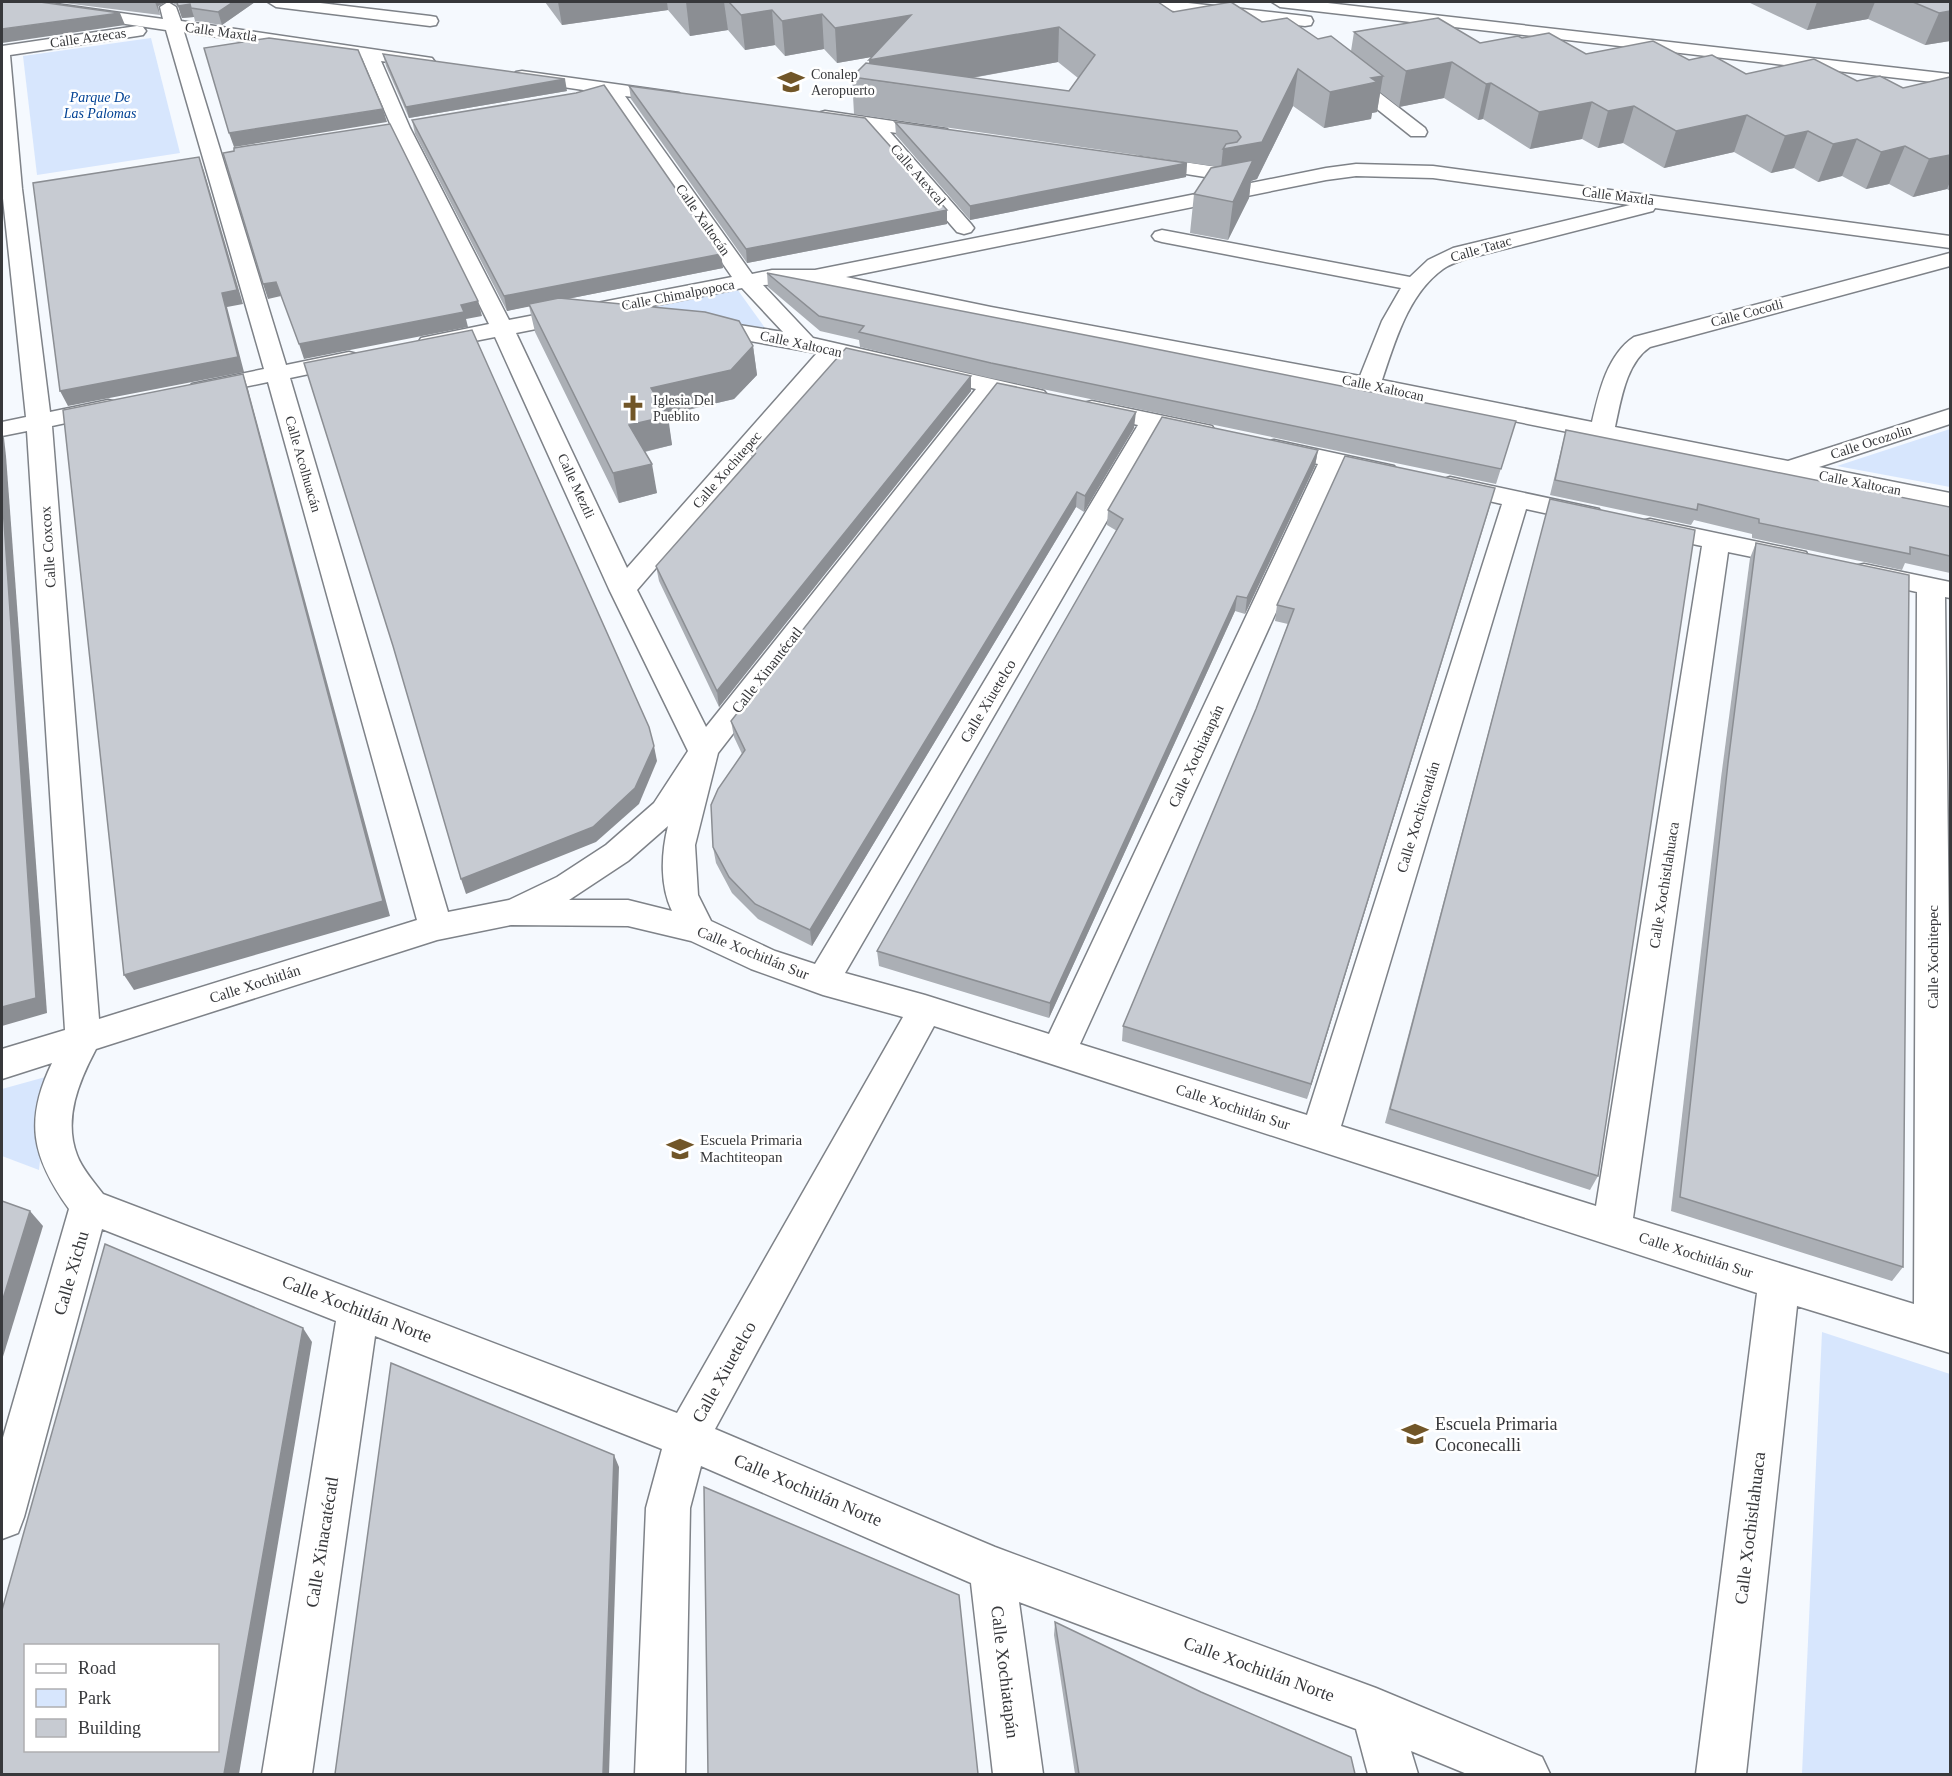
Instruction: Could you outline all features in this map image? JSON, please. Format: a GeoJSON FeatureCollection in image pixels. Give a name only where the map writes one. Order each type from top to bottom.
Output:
{"type":"FeatureCollection","features":[{"type":"Feature","properties":{"kind":"street","name":"Calle Acolhuacán"},"geometry":{"type":"LineString","coordinates":[[166,2],[277,373],[436,927]]}},
{"type":"Feature","properties":{"kind":"street"},"geometry":{"type":"LineString","coordinates":[[276,2],[430,21]]}},
{"type":"Feature","properties":{"kind":"street"},"geometry":{"type":"LineString","coordinates":[[1140,2],[1361,28]]}},
{"type":"Feature","properties":{"kind":"street"},"geometry":{"type":"LineString","coordinates":[[1280,2],[1950,79]]}},
{"type":"Feature","properties":{"kind":"street"},"geometry":{"type":"LineString","coordinates":[[1402,2],[1424,19]]}},
{"type":"Feature","properties":{"kind":"street","name":"Calle Maxtla"},"geometry":{"type":"LineString","coordinates":[[2,6],[18,3],[450,65]]}},
{"type":"Feature","properties":{"kind":"street"},"geometry":{"type":"LineString","coordinates":[[1466,7],[1487,24]]}},
{"type":"Feature","properties":{"kind":"street"},"geometry":{"type":"LineString","coordinates":[[1269,16],[1295,37]]}},
{"type":"Feature","properties":{"kind":"street"},"geometry":{"type":"LineString","coordinates":[[1442,39],[1447,21]]}},
{"type":"Feature","properties":{"kind":"street","name":"Calle Aztecas"},"geometry":{"type":"LineString","coordinates":[[2,51],[174,26]]}},
{"type":"Feature","properties":{"kind":"street"},"geometry":{"type":"LineString","coordinates":[[1739,55],[1800,46],[1819,46]]}},
{"type":"Feature","properties":{"kind":"street"},"geometry":{"type":"LineString","coordinates":[[1641,62],[1685,49]]}},
{"type":"Feature","properties":{"kind":"street","name":"Calle Meztli"},"geometry":{"type":"LineString","coordinates":[[369,53],[401,128],[502,328],[623,589],[703,751]]}},
{"type":"Feature","properties":{"kind":"street"},"geometry":{"type":"LineString","coordinates":[[1739,55],[1743,73]]}},
{"type":"Feature","properties":{"kind":"street","name":"Calle Coxcox"},"geometry":{"type":"LineString","coordinates":[[2,56],[39,422],[83,1039]]}},
{"type":"Feature","properties":{"kind":"street"},"geometry":{"type":"LineString","coordinates":[[1333,66],[1418,132]]}},
{"type":"Feature","properties":{"kind":"street"},"geometry":{"type":"LineString","coordinates":[[507,74],[694,100]]}},
{"type":"Feature","properties":{"kind":"street"},"geometry":{"type":"LineString","coordinates":[[566,100],[611,89]]}},
{"type":"Feature","properties":{"kind":"street","name":"Calle Xaltocán"},"geometry":{"type":"LineString","coordinates":[[611,89],[743,277],[805,343]]}},
{"type":"Feature","properties":{"kind":"street"},"geometry":{"type":"LineString","coordinates":[[813,115],[954,135]]}},
{"type":"Feature","properties":{"kind":"street","name":"Calle Atexcal"},"geometry":{"type":"LineString","coordinates":[[872,123],[964,228]]}},
{"type":"Feature","properties":{"kind":"street"},"geometry":{"type":"LineString","coordinates":[[743,277],[1224,174],[1130,160]]}},
{"type":"Feature","properties":{"kind":"street","name":"Calle Maxtla"},"geometry":{"type":"LineString","coordinates":[[1285,183],[1356,170],[1401,170],[1663,202],[1950,242]]}},
{"type":"Feature","properties":{"kind":"street","name":"Calle Chimalpopoca"},"geometry":{"type":"LineString","coordinates":[[412,346],[564,318],[743,277],[815,277],[1285,183]]}},
{"type":"Feature","properties":{"kind":"street","name":"Calle Tatac"},"geometry":{"type":"LineString","coordinates":[[1369,384],[1388,334],[1415,284],[1432,267],[1461,253],[1663,202]]}},
{"type":"Feature","properties":{"kind":"street"},"geometry":{"type":"LineString","coordinates":[[1162,236],[1415,284]]}},
{"type":"Feature","properties":{"kind":"street","name":"Calle Cocotli"},"geometry":{"type":"LineString","coordinates":[[1602,433],[1604,420],[1625,359],[1631,349],[1642,342],[1726,317],[1871,283],[1950,259]]}},
{"type":"Feature","properties":{"kind":"street","name":"Calle Xaltocan"},"geometry":{"type":"LineString","coordinates":[[815,277],[991,314],[1369,384],[1602,433],[1950,501]]}},
{"type":"Feature","properties":{"kind":"street","name":"Calle Xaltocan"},"geometry":{"type":"LineString","coordinates":[[564,318],[610,318],[669,323],[805,343],[990,387],[1220,435]]}},
{"type":"Feature","properties":{"kind":"street","name":"Calle Xochitepec"},"geometry":{"type":"LineString","coordinates":[[623,589],[831,351]]}},
{"type":"Feature","properties":{"kind":"street"},"geometry":{"type":"LineString","coordinates":[[175,394],[367,355]]}},
{"type":"Feature","properties":{"kind":"street","name":"Calle Xinantécatl"},"geometry":{"type":"LineString","coordinates":[[511,912],[569,886],[617,853],[665,811],[703,751],[990,387]]}},
{"type":"Feature","properties":{"kind":"street"},"geometry":{"type":"LineString","coordinates":[[2,429],[130,403]]}},
{"type":"Feature","properties":{"kind":"street","name":"Calle Ocozolin"},"geometry":{"type":"LineString","coordinates":[[1791,469],[1950,416]]}},
{"type":"Feature","properties":{"kind":"street","name":"Calle Xiuetelco"},"geometry":{"type":"LineString","coordinates":[[823,981],[1153,420]]}},
{"type":"Feature","properties":{"kind":"street"},"geometry":{"type":"LineString","coordinates":[[1254,443],[1941,588]]}},
{"type":"Feature","properties":{"kind":"street","name":"Calle Xochiatapán"},"geometry":{"type":"LineString","coordinates":[[1059,1051],[1332,460]]}},
{"type":"Feature","properties":{"kind":"street","name":"Calle Xochicoatlán"},"geometry":{"type":"LineString","coordinates":[[1320,1134],[1516,499]]}},
{"type":"Feature","properties":{"kind":"street","name":"Calle Xochistlahuaca"},"geometry":{"type":"LineString","coordinates":[[1612,1228],[1716,541]]}},
{"type":"Feature","properties":{"kind":"street","name":"Calle Xochitepec"},"geometry":{"type":"LineString","coordinates":[[1941,588],[1942,1332]]}},
{"type":"Feature","properties":{"kind":"street"},"geometry":{"type":"LineString","coordinates":[[699,930],[681,895],[679,845],[703,751]]}},
{"type":"Feature","properties":{"kind":"street","name":"Calle Xochitlán"},"geometry":{"type":"LineString","coordinates":[[2,1064],[436,927],[511,912]]}},
{"type":"Feature","properties":{"kind":"street","name":"Calle Xochitlán Sur"},"geometry":{"type":"LineString","coordinates":[[511,912],[628,913],[699,930],[763,960],[823,981],[925,1009],[1059,1051],[1942,1332]]}},
{"type":"Feature","properties":{"kind":"street","name":"Calle Xiuetelco"},"geometry":{"type":"LineString","coordinates":[[660,1774],[668,1508],[687,1438],[925,1009]]}},
{"type":"Feature","properties":{"kind":"street"},"geometry":{"type":"LineString","coordinates":[[83,1039],[61,1078],[52,1126],[57,1154],[89,1206]]}},
{"type":"Feature","properties":{"kind":"street","name":"Calle Xochitlán Norte"},"geometry":{"type":"LineString","coordinates":[[89,1206],[687,1438],[992,1569],[1376,1712],[1525,1774]]}},
{"type":"Feature","properties":{"kind":"street","name":"Calle Xichu"},"geometry":{"type":"LineString","coordinates":[[2,1517],[89,1206]]}},
{"type":"Feature","properties":{"kind":"street","name":"Calle Xochistlahuaca"},"geometry":{"type":"LineString","coordinates":[[1721,1774],[1779,1282]]}},
{"type":"Feature","properties":{"kind":"street","name":"Calle Xinacatécatl"},"geometry":{"type":"LineString","coordinates":[[287,1774],[358,1309]]}},
{"type":"Feature","properties":{"kind":"street","name":"Calle Xochiatapán"},"geometry":{"type":"LineString","coordinates":[[992,1569],[1018,1774]]}},
{"type":"Feature","properties":{"kind":"street"},"geometry":{"type":"LineString","coordinates":[[1376,1712],[1393,1774]]}},
{"type":"Feature","properties":{"kind":"green space","name":"Parque De Las Palomas"},"geometry":{"type":"Polygon","coordinates":[[[151,38],[180,153],[37,175],[23,56],[151,38]]]}},
{"type":"Feature","properties":{"kind":"green space"},"geometry":{"type":"Polygon","coordinates":[[[737,289],[765,328],[603,315],[737,289]]]}},
{"type":"Feature","properties":{"kind":"green space"},"geometry":{"type":"Polygon","coordinates":[[[1950,429],[1950,487],[1837,466],[1950,429]]]}},
{"type":"Feature","properties":{"kind":"green space"},"geometry":{"type":"Polygon","coordinates":[[[49,1076],[39,1170],[2,1156],[2,1089],[49,1076]]]}},
{"type":"Feature","properties":{"kind":"green space"},"geometry":{"type":"Polygon","coordinates":[[[1822,1332],[1950,1374],[1950,1774],[1802,1774],[1822,1332]]]}},
{"type":"Feature","properties":{"kind":"building"},"geometry":{"type":"Polygon","coordinates":[[[2,2],[40,2],[120,13],[2,29],[2,2]]]}},
{"type":"Feature","properties":{"kind":"building"},"geometry":{"type":"Polygon","coordinates":[[[177,2],[233,2],[218,12],[191,8],[190,4],[178,6],[177,2]]]}},
{"type":"Feature","properties":{"kind":"building"},"geometry":{"type":"Polygon","coordinates":[[[729,2],[1158,2],[1173,12],[1231,2],[1262,22],[1287,18],[1318,39],[1331,36],[1383,76],[1371,78],[1377,82],[1330,92],[1298,69],[1262,142],[1223,149],[1226,144],[1237,142],[1241,137],[1237,131],[852,77],[866,63],[1069,91],[1095,55],[1059,27],[869,60],[911,15],[835,28],[822,14],[782,21],[772,10],[741,15],[729,2]]]}},
{"type":"Feature","properties":{"kind":"building"},"geometry":{"type":"Polygon","coordinates":[[[1913,2],[1950,2],[1950,11],[1939,13],[1913,2]]]}},
{"type":"Feature","properties":{"kind":"building"},"geometry":{"type":"Polygon","coordinates":[[[1438,18],[1480,43],[1549,33],[1586,54],[1653,41],[1689,60],[1712,55],[1746,74],[1814,59],[1857,81],[1880,76],[1903,88],[1950,77],[1950,155],[1929,159],[1905,146],[1881,152],[1857,139],[1833,144],[1808,131],[1785,136],[1747,115],[1676,131],[1634,106],[1608,111],[1592,102],[1539,112],[1491,83],[1486,84],[1452,62],[1406,71],[1354,32],[1438,18]]]}},
{"type":"Feature","properties":{"kind":"building"},"geometry":{"type":"Polygon","coordinates":[[[269,38],[358,50],[383,109],[229,133],[204,48],[269,38]]]}},
{"type":"Feature","properties":{"kind":"building"},"geometry":{"type":"Polygon","coordinates":[[[383,54],[565,79],[406,107],[383,54]]]}},
{"type":"Feature","properties":{"kind":"building"},"geometry":{"type":"Polygon","coordinates":[[[604,85],[721,254],[504,296],[412,120],[576,93],[604,85]]]}},
{"type":"Feature","properties":{"kind":"building"},"geometry":{"type":"Polygon","coordinates":[[[629,86],[865,118],[947,210],[746,249],[629,86]]]}},
{"type":"Feature","properties":{"kind":"building"},"geometry":{"type":"Polygon","coordinates":[[[895,122],[1187,163],[970,206],[895,122]]]}},
{"type":"Feature","properties":{"kind":"building"},"geometry":{"type":"Polygon","coordinates":[[[390,124],[478,301],[461,305],[464,312],[299,344],[276,282],[263,284],[223,153],[234,151],[234,148],[390,124]]]}},
{"type":"Feature","properties":{"kind":"building"},"geometry":{"type":"Polygon","coordinates":[[[199,157],[237,290],[222,293],[238,357],[60,391],[33,183],[199,157]]]}},
{"type":"Feature","properties":{"kind":"building"},"geometry":{"type":"Polygon","coordinates":[[[1253,160],[1233,202],[1194,194],[1211,168],[1253,160]]]}},
{"type":"Feature","properties":{"kind":"building"},"geometry":{"type":"Polygon","coordinates":[[[767,273],[1516,421],[1501,469],[991,363],[859,332],[864,326],[819,316],[767,273]]]}},
{"type":"Feature","properties":{"kind":"building","name":"Iglesia Del Pueblito"},"geometry":{"type":"Polygon","coordinates":[[[559,298],[705,312],[739,321],[753,346],[731,370],[651,388],[668,416],[629,425],[652,464],[613,473],[529,304],[559,298]]]}},
{"type":"Feature","properties":{"kind":"building"},"geometry":{"type":"Polygon","coordinates":[[[472,330],[649,727],[654,746],[635,788],[593,827],[461,879],[393,646],[304,363],[472,330]]]}},
{"type":"Feature","properties":{"kind":"building"},"geometry":{"type":"Polygon","coordinates":[[[846,348],[971,376],[717,691],[656,566],[846,348]]]}},
{"type":"Feature","properties":{"kind":"building"},"geometry":{"type":"Polygon","coordinates":[[[243,374],[383,901],[124,975],[63,410],[243,374]]]}},
{"type":"Feature","properties":{"kind":"building"},"geometry":{"type":"Polygon","coordinates":[[[997,383],[1136,412],[1085,496],[1077,492],[810,930],[755,904],[729,877],[713,847],[711,805],[718,789],[745,750],[731,721],[997,383]]]}},
{"type":"Feature","properties":{"kind":"building"},"geometry":{"type":"Polygon","coordinates":[[[1162,417],[1318,450],[1247,598],[1237,596],[1050,1003],[877,951],[1123,519],[1108,510],[1162,417]]]}},
{"type":"Feature","properties":{"kind":"building"},"geometry":{"type":"Polygon","coordinates":[[[1566,430],[1950,507],[1950,556],[1910,547],[1910,554],[1759,523],[1759,519],[1698,504],[1697,510],[1555,480],[1566,430]]]}},
{"type":"Feature","properties":{"kind":"building"},"geometry":{"type":"Polygon","coordinates":[[[1345,456],[1495,488],[1311,1084],[1123,1026],[1256,709],[1294,609],[1277,605],[1345,456]]]}},
{"type":"Feature","properties":{"kind":"building"},"geometry":{"type":"Polygon","coordinates":[[[2,492],[36,998],[2,1007],[2,492]]]}},
{"type":"Feature","properties":{"kind":"building"},"geometry":{"type":"Polygon","coordinates":[[[1550,499],[1695,530],[1598,1176],[1390,1109],[1550,499]]]}},
{"type":"Feature","properties":{"kind":"building"},"geometry":{"type":"Polygon","coordinates":[[[1756,543],[1909,575],[1903,1267],[1680,1197],[1728,763],[1756,543]]]}},
{"type":"Feature","properties":{"kind":"building"},"geometry":{"type":"Polygon","coordinates":[[[2,1201],[30,1211],[2,1302],[2,1201]]]}},
{"type":"Feature","properties":{"kind":"building"},"geometry":{"type":"Polygon","coordinates":[[[105,1244],[303,1328],[224,1774],[2,1774],[2,1610],[105,1244]]]}},
{"type":"Feature","properties":{"kind":"building"},"geometry":{"type":"Polygon","coordinates":[[[391,1363],[614,1455],[603,1774],[335,1774],[391,1363]]]}},
{"type":"Feature","properties":{"kind":"building"},"geometry":{"type":"Polygon","coordinates":[[[704,1487],[959,1595],[978,1774],[708,1774],[704,1487]]]}},
{"type":"Feature","properties":{"kind":"building"},"geometry":{"type":"Polygon","coordinates":[[[1055,1622],[1201,1692],[1351,1757],[1355,1774],[1079,1774],[1055,1622]]]}},
{"type":"Feature","properties":{"kind":"place","name":"Conalep Aeropuerto"},"geometry":{"type":"Point","coordinates":[791,82]}},
{"type":"Feature","properties":{"kind":"place","name":"Iglesia Del Pueblito"},"geometry":{"type":"Point","coordinates":[633,408]}},
{"type":"Feature","properties":{"kind":"place","name":"Escuela Primaria Machtiteopan"},"geometry":{"type":"Point","coordinates":[680,1149]}},
{"type":"Feature","properties":{"kind":"place","name":"Escuela Primaria Coconecalli"},"geometry":{"type":"Point","coordinates":[1415,1434]}}]}
